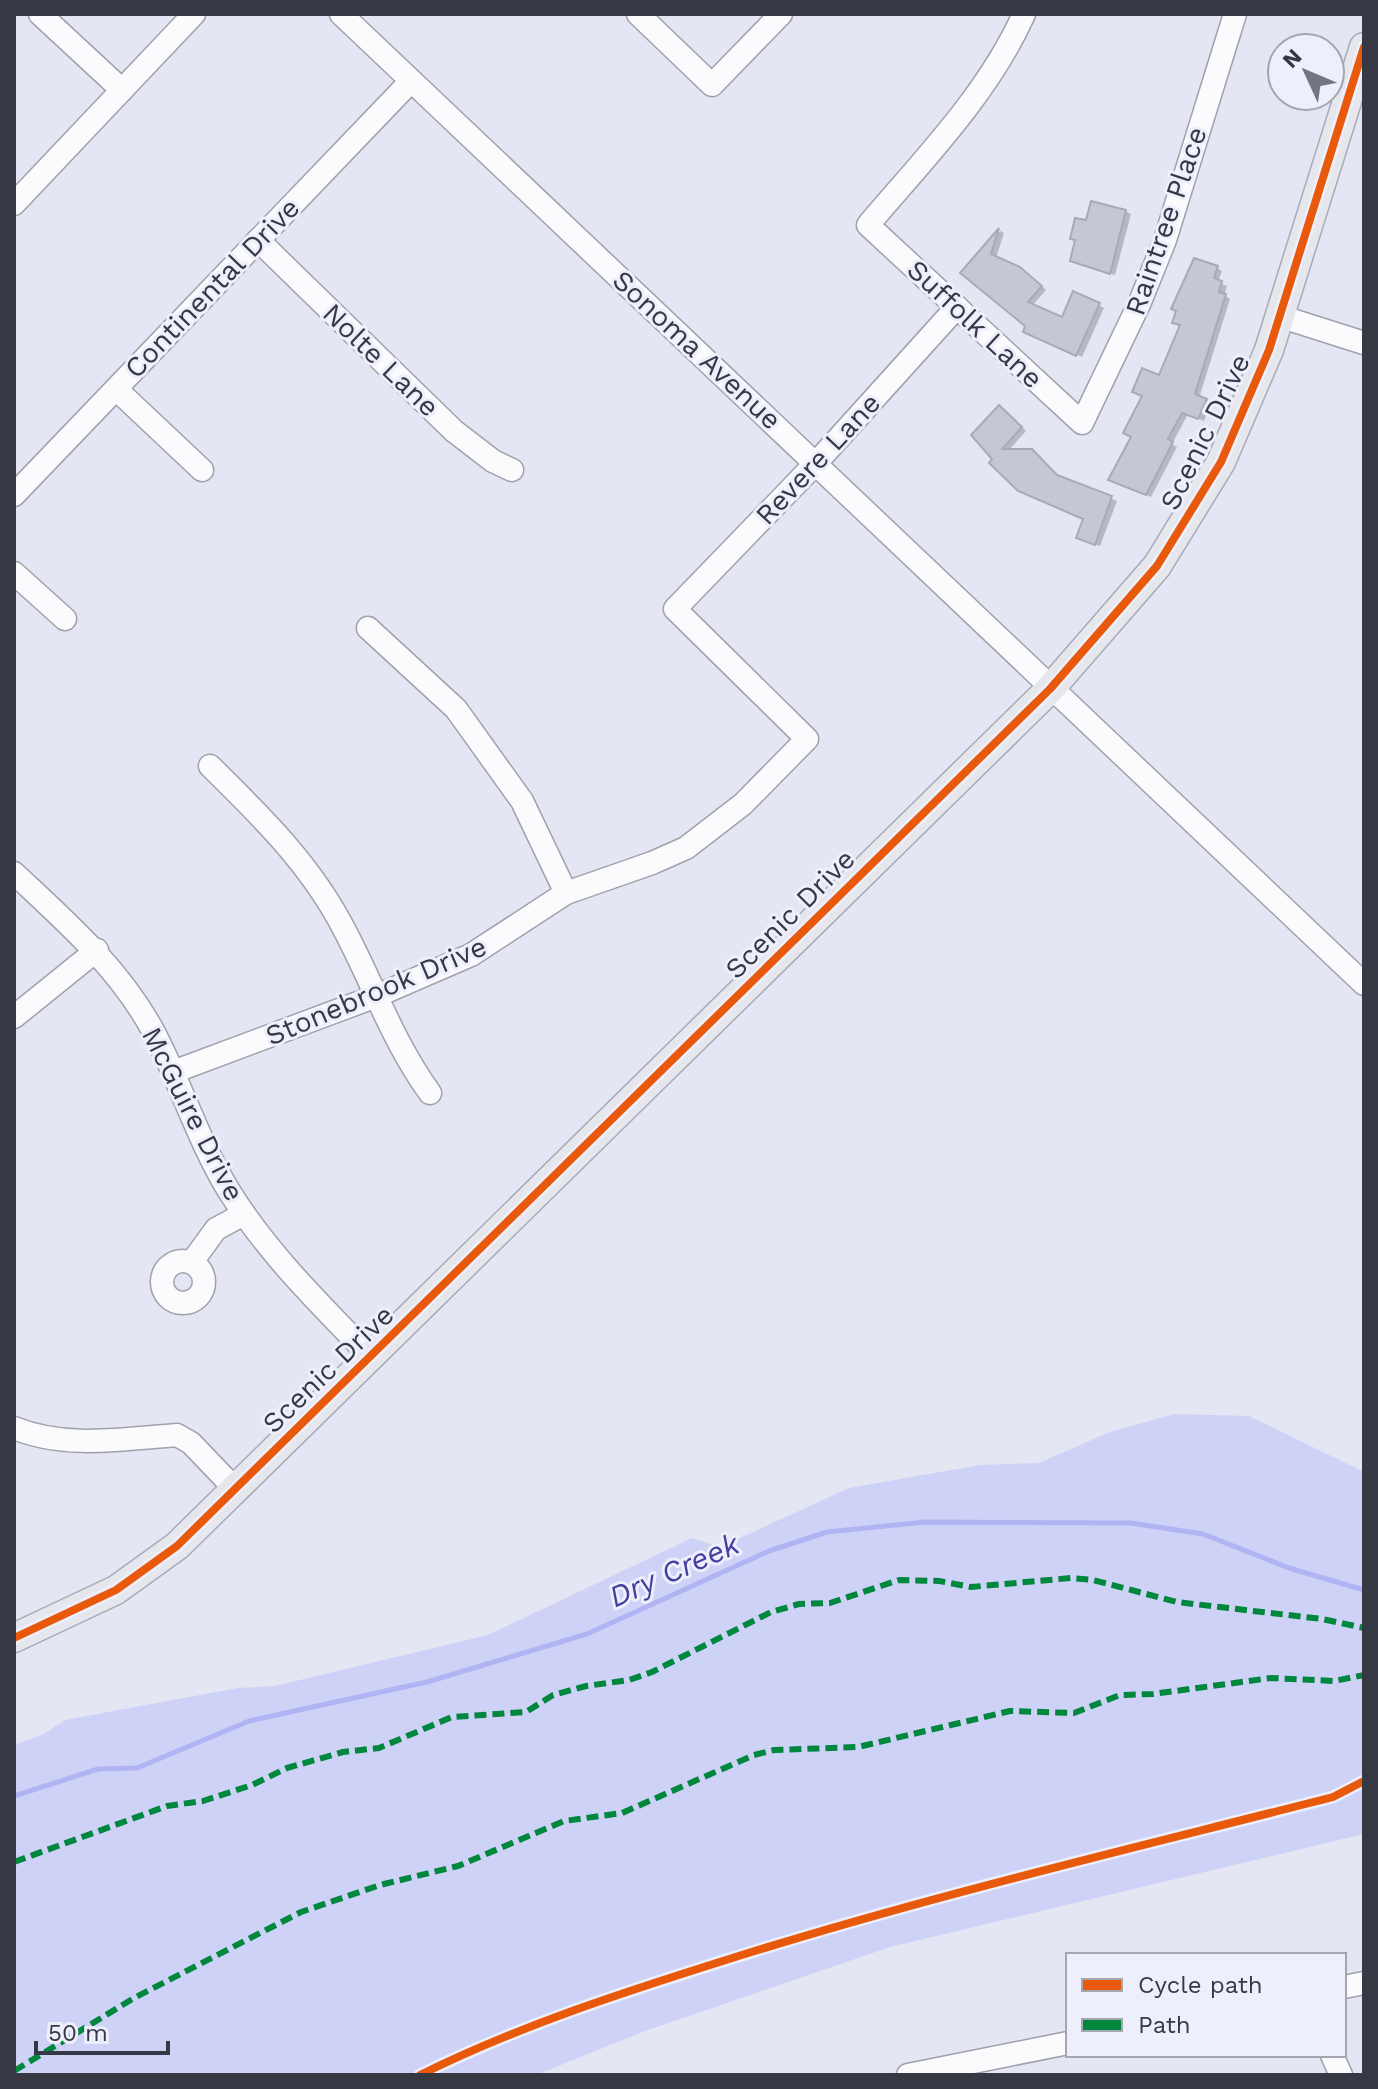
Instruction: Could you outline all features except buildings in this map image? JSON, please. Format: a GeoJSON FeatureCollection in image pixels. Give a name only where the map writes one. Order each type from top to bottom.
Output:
{"type":"FeatureCollection","features":[{"type":"Feature","properties":{"kind":"main road","name":"Scenic Drive"},"geometry":{"type":"LineString","coordinates":[[14,1638],[116,1590],[177,1546],[1050,689],[1121,612],[1189,518],[1248,407],[1364,47]]}},
{"type":"Feature","properties":{"kind":"street"},"geometry":{"type":"LineString","coordinates":[[40,14],[122,90]]}},
{"type":"Feature","properties":{"kind":"street"},"geometry":{"type":"LineString","coordinates":[[14,204],[194,14]]}},
{"type":"Feature","properties":{"kind":"street","name":"Sonoma Avenue"},"geometry":{"type":"LineString","coordinates":[[341,14],[817,462],[1050,689],[1364,984]]}},
{"type":"Feature","properties":{"kind":"street"},"geometry":{"type":"LineString","coordinates":[[638,14],[712,85],[781,14]]}},
{"type":"Feature","properties":{"kind":"street","name":"Suffolk Lane"},"geometry":{"type":"LineString","coordinates":[[1024,14],[989,76],[958,118],[868,225],[1082,423]]}},
{"type":"Feature","properties":{"kind":"street","name":"Raintree Place"},"geometry":{"type":"LineString","coordinates":[[1082,423],[1135,314],[1165,240],[1235,14]]}},
{"type":"Feature","properties":{"kind":"street","name":"Continental Drive"},"geometry":{"type":"LineString","coordinates":[[14,495],[411,81]]}},
{"type":"Feature","properties":{"kind":"street","name":"Nolte Lane"},"geometry":{"type":"LineString","coordinates":[[258,240],[454,431],[493,461],[512,470]]}},
{"type":"Feature","properties":{"kind":"street","name":"Revere Lane"},"geometry":{"type":"LineString","coordinates":[[807,739],[675,609],[817,462],[957,307]]}},
{"type":"Feature","properties":{"kind":"street"},"geometry":{"type":"LineString","coordinates":[[1279,316],[1364,343]]}},
{"type":"Feature","properties":{"kind":"street"},"geometry":{"type":"LineString","coordinates":[[116,389],[202,470]]}},
{"type":"Feature","properties":{"kind":"street"},"geometry":{"type":"LineString","coordinates":[[14,573],[65,619]]}},
{"type":"Feature","properties":{"kind":"street"},"geometry":{"type":"LineString","coordinates":[[368,628],[456,709],[522,801],[566,893]]}},
{"type":"Feature","properties":{"kind":"street","name":"Stonebrook Drive"},"geometry":{"type":"LineString","coordinates":[[173,1072],[374,997],[471,955],[566,893],[686,848],[743,804],[807,739]]}},
{"type":"Feature","properties":{"kind":"street"},"geometry":{"type":"LineString","coordinates":[[210,766],[267,821],[322,890],[346,932],[405,1058],[430,1093]]}},
{"type":"Feature","properties":{"kind":"street","name":"McGuire Drive"},"geometry":{"type":"LineString","coordinates":[[14,873],[97,950],[150,1025],[215,1167],[244,1214],[284,1266],[371,1357]]}},
{"type":"Feature","properties":{"kind":"street"},"geometry":{"type":"LineString","coordinates":[[14,1017],[97,950]]}},
{"type":"Feature","properties":{"kind":"street"},"geometry":{"type":"LineString","coordinates":[[192,1262],[216,1229],[244,1214]]}},
{"type":"Feature","properties":{"kind":"street"},"geometry":{"type":"LineString","coordinates":[[14,1428],[35,1437],[78,1442],[177,1435],[191,1443],[236,1490]]}},
{"type":"Feature","properties":{"kind":"street"},"geometry":{"type":"LineString","coordinates":[[908,2075],[975,2069],[1066,2044]]}},
{"type":"Feature","properties":{"kind":"shaded area"},"geometry":{"type":"Polygon","coordinates":[[[1174,1414],[1249,1416],[1364,1472],[1364,1834],[890,1947],[645,2031],[536,2075],[14,2075],[14,1745],[44,1734],[65,1720],[238,1688],[275,1686],[488,1635],[692,1538],[720,1547],[849,1488],[980,1465],[1039,1463],[1110,1432],[1174,1414]]]}},
{"type":"Feature","properties":{"kind":"waterway","name":"Dry Creek"},"geometry":{"type":"LineString","coordinates":[[14,1796],[98,1769],[137,1768],[249,1721],[427,1682],[587,1634],[769,1551],[827,1532],[925,1522],[1131,1523],[1203,1534],[1289,1568],[1364,1590]]}},
{"type":"Feature","properties":{"kind":"marked path"},"geometry":{"type":"LineString","coordinates":[[14,1862],[167,1806],[203,1801],[252,1785],[287,1768],[343,1752],[379,1748],[452,1717],[526,1712],[553,1695],[586,1686],[629,1680],[652,1672],[771,1612],[799,1604],[830,1603],[899,1580],[939,1581],[971,1587],[1071,1578],[1093,1580],[1177,1602],[1322,1619],[1364,1628]]}},
{"type":"Feature","properties":{"kind":"marked path"},"geometry":{"type":"LineString","coordinates":[[14,2071],[134,1998],[301,1912],[380,1885],[458,1866],[564,1821],[622,1813],[754,1755],[774,1750],[858,1747],[1010,1711],[1074,1713],[1120,1695],[1153,1694],[1271,1678],[1334,1681],[1364,1675]]}},
{"type":"Feature","properties":{"kind":"cycle path"},"geometry":{"type":"LineString","coordinates":[[14,1638],[116,1590],[177,1546],[1050,689],[1157,566],[1221,462],[1269,350],[1364,47]]}},
{"type":"Feature","properties":{"kind":"cycle path"},"geometry":{"type":"LineString","coordinates":[[420,2075],[533,2026],[726,1960],[952,1894],[1333,1797],[1364,1781]]}}]}
